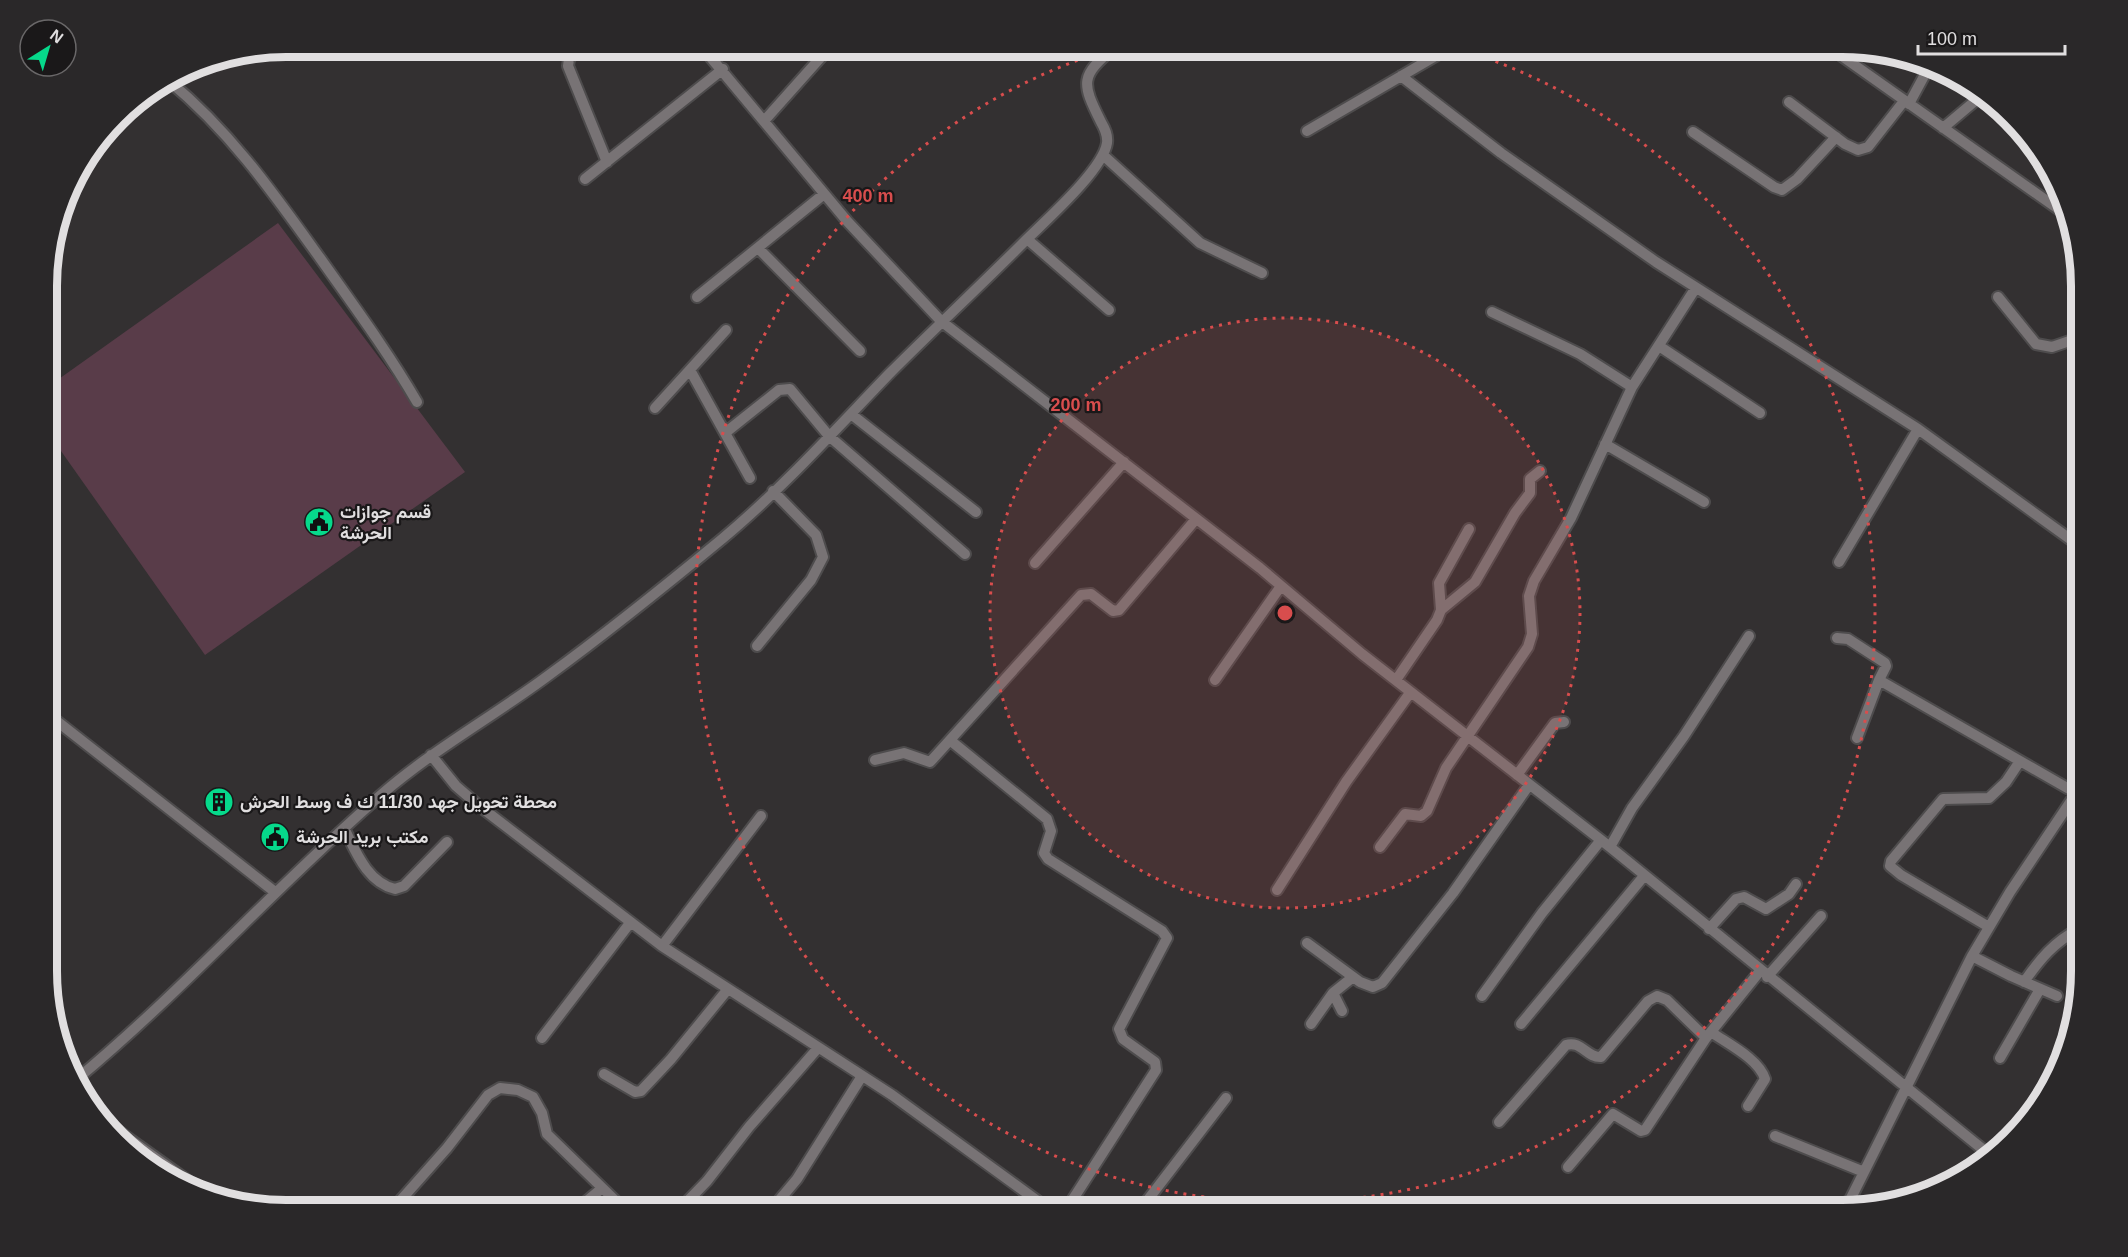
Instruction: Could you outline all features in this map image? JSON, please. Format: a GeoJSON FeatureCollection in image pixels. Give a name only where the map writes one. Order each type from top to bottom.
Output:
{"type":"FeatureCollection","features":[{"type":"Feature","properties":{"kind":"street"},"geometry":{"type":"LineString","coordinates":[[571,57],[568,66],[607,162]]}},
{"type":"Feature","properties":{"kind":"street"},"geometry":{"type":"LineString","coordinates":[[712,57],[824,194],[888,267],[941,321],[1281,586],[1410,693],[1605,843],[1763,974],[1985,1151]]}},
{"type":"Feature","properties":{"kind":"street"},"geometry":{"type":"LineString","coordinates":[[765,120],[820,57]]}},
{"type":"Feature","properties":{"kind":"street"},"geometry":{"type":"LineString","coordinates":[[82,1074],[148,1018],[275,892],[344,828],[431,755],[548,676],[626,616],[726,536],[773,492],[941,321],[1027,239],[1084,180],[1103,155],[1107,139],[1106,131],[1086,91],[1085,82],[1091,68],[1103,57]]}},
{"type":"Feature","properties":{"kind":"street"},"geometry":{"type":"LineString","coordinates":[[1307,131],[1401,76],[1424,57]]}},
{"type":"Feature","properties":{"kind":"street"},"geometry":{"type":"LineString","coordinates":[[1844,57],[2058,209]]}},
{"type":"Feature","properties":{"kind":"street"},"geometry":{"type":"LineString","coordinates":[[585,179],[723,69]]}},
{"type":"Feature","properties":{"kind":"street"},"geometry":{"type":"LineString","coordinates":[[1789,102],[1852,148],[1863,150],[1906,103],[1925,72]]}},
{"type":"Feature","properties":{"kind":"street"},"geometry":{"type":"LineString","coordinates":[[1401,76],[1501,153],[1695,289],[1918,429],[2071,539]]}},
{"type":"Feature","properties":{"kind":"street"},"geometry":{"type":"LineString","coordinates":[[175,86],[201,106],[258,174],[387,350],[417,402]]}},
{"type":"Feature","properties":{"kind":"street"},"geometry":{"type":"LineString","coordinates":[[1943,128],[1976,100]]}},
{"type":"Feature","properties":{"kind":"street"},"geometry":{"type":"LineString","coordinates":[[1693,132],[1774,188],[1782,190],[1797,179],[1836,137]]}},
{"type":"Feature","properties":{"kind":"street"},"geometry":{"type":"LineString","coordinates":[[1103,155],[1200,243],[1262,273]]}},
{"type":"Feature","properties":{"kind":"street"},"geometry":{"type":"LineString","coordinates":[[697,297],[824,194]]}},
{"type":"Feature","properties":{"kind":"street"},"geometry":{"type":"LineString","coordinates":[[1027,239],[1109,310]]}},
{"type":"Feature","properties":{"kind":"street"},"geometry":{"type":"LineString","coordinates":[[758,248],[860,351]]}},
{"type":"Feature","properties":{"kind":"street"},"geometry":{"type":"LineString","coordinates":[[1380,847],[1405,813],[1421,816],[1427,811],[1435,788],[1530,644],[1532,634],[1529,607],[1531,588],[1575,510],[1632,387],[1695,289]]}},
{"type":"Feature","properties":{"kind":"street"},"geometry":{"type":"LineString","coordinates":[[1998,297],[2036,344],[2052,347],[2071,340]]}},
{"type":"Feature","properties":{"kind":"street"},"geometry":{"type":"LineString","coordinates":[[1492,312],[1580,354],[1632,387]]}},
{"type":"Feature","properties":{"kind":"street"},"geometry":{"type":"LineString","coordinates":[[655,408],[726,330]]}},
{"type":"Feature","properties":{"kind":"street"},"geometry":{"type":"LineString","coordinates":[[1659,346],[1760,413]]}},
{"type":"Feature","properties":{"kind":"street"},"geometry":{"type":"LineString","coordinates":[[690,370],[750,478]]}},
{"type":"Feature","properties":{"kind":"street"},"geometry":{"type":"LineString","coordinates":[[725,433],[770,396],[785,388],[798,396],[829,436],[965,554]]}},
{"type":"Feature","properties":{"kind":"street"},"geometry":{"type":"LineString","coordinates":[[851,414],[976,512]]}},
{"type":"Feature","properties":{"kind":"street"},"geometry":{"type":"LineString","coordinates":[[1839,562],[1918,429]]}},
{"type":"Feature","properties":{"kind":"street"},"geometry":{"type":"LineString","coordinates":[[1605,444],[1704,502]]}},
{"type":"Feature","properties":{"kind":"street"},"geometry":{"type":"LineString","coordinates":[[1035,563],[1124,462]]}},
{"type":"Feature","properties":{"kind":"street"},"geometry":{"type":"LineString","coordinates":[[1396,680],[1435,623],[1441,610],[1475,582],[1515,513],[1530,493],[1530,479],[1540,471]]}},
{"type":"Feature","properties":{"kind":"street"},"geometry":{"type":"LineString","coordinates":[[757,646],[811,579],[823,557],[816,535],[773,492]]}},
{"type":"Feature","properties":{"kind":"street"},"geometry":{"type":"LineString","coordinates":[[875,760],[904,753],[930,762],[1081,595],[1091,594],[1113,611],[1118,611],[1196,519]]}},
{"type":"Feature","properties":{"kind":"street"},"geometry":{"type":"LineString","coordinates":[[1441,610],[1439,583],[1469,529]]}},
{"type":"Feature","properties":{"kind":"street"},"geometry":{"type":"LineString","coordinates":[[1215,680],[1281,586]]}},
{"type":"Feature","properties":{"kind":"street"},"geometry":{"type":"LineString","coordinates":[[1482,996],[1542,914],[1605,843],[1684,736],[1749,636]]}},
{"type":"Feature","properties":{"kind":"street"},"geometry":{"type":"LineString","coordinates":[[1837,638],[1848,639],[1885,663],[1886,666],[1857,738]]}},
{"type":"Feature","properties":{"kind":"street"},"geometry":{"type":"LineString","coordinates":[[1879,680],[2020,761],[2071,786]]}},
{"type":"Feature","properties":{"kind":"street"},"geometry":{"type":"LineString","coordinates":[[1277,890],[1346,782],[1410,693]]}},
{"type":"Feature","properties":{"kind":"street"},"geometry":{"type":"LineString","coordinates":[[57,722],[275,892]]}},
{"type":"Feature","properties":{"kind":"street"},"geometry":{"type":"LineString","coordinates":[[1517,775],[1555,723],[1564,722]]}},
{"type":"Feature","properties":{"kind":"street"},"geometry":{"type":"LineString","coordinates":[[951,741],[1047,819],[1051,827],[1044,853],[1048,859],[1162,931],[1167,938],[1119,1029],[1123,1039],[1155,1062],[1156,1070],[1072,1200]]}},
{"type":"Feature","properties":{"kind":"street"},"geometry":{"type":"LineString","coordinates":[[431,755],[456,786],[478,805],[630,923],[728,990],[862,1076],[967,1148],[1037,1200]]}},
{"type":"Feature","properties":{"kind":"street"},"geometry":{"type":"LineString","coordinates":[[1989,927],[1901,875],[1890,866],[1891,861],[1942,799],[1989,798],[2006,782],[2020,761]]}},
{"type":"Feature","properties":{"kind":"street"},"geometry":{"type":"LineString","coordinates":[[1307,943],[1353,977],[1373,987],[1386,979],[1453,892],[1529,785]]}},
{"type":"Feature","properties":{"kind":"street"},"geometry":{"type":"LineString","coordinates":[[1850,1200],[1972,956],[2071,801]]}},
{"type":"Feature","properties":{"kind":"street"},"geometry":{"type":"LineString","coordinates":[[662,946],[761,816]]}},
{"type":"Feature","properties":{"kind":"street"},"geometry":{"type":"LineString","coordinates":[[344,828],[370,873],[379,882],[396,889],[404,886],[447,842]]}},
{"type":"Feature","properties":{"kind":"street"},"geometry":{"type":"LineString","coordinates":[[1521,1024],[1644,876]]}},
{"type":"Feature","properties":{"kind":"street"},"geometry":{"type":"LineString","coordinates":[[1709,929],[1736,899],[1744,897],[1766,909],[1789,894],[1796,884]]}},
{"type":"Feature","properties":{"kind":"street"},"geometry":{"type":"LineString","coordinates":[[1568,1167],[1613,1114],[1641,1131],[1645,1130],[1708,1035],[1763,974],[1821,916]]}},
{"type":"Feature","properties":{"kind":"street"},"geometry":{"type":"LineString","coordinates":[[542,1038],[630,923]]}},
{"type":"Feature","properties":{"kind":"street"},"geometry":{"type":"LineString","coordinates":[[2024,982],[2056,942],[2071,934]]}},
{"type":"Feature","properties":{"kind":"street"},"geometry":{"type":"LineString","coordinates":[[1972,956],[2040,990],[2057,996]]}},
{"type":"Feature","properties":{"kind":"street"},"geometry":{"type":"LineString","coordinates":[[1311,1024],[1333,993],[1353,977]]}},
{"type":"Feature","properties":{"kind":"street"},"geometry":{"type":"LineString","coordinates":[[604,1074],[635,1092],[641,1091],[671,1059],[728,990]]}},
{"type":"Feature","properties":{"kind":"street"},"geometry":{"type":"LineString","coordinates":[[2000,1058],[2040,990]]}},
{"type":"Feature","properties":{"kind":"street"},"geometry":{"type":"LineString","coordinates":[[1333,993],[1342,1011]]}},
{"type":"Feature","properties":{"kind":"street"},"geometry":{"type":"LineString","coordinates":[[1499,1122],[1566,1045],[1579,1045],[1596,1057],[1601,1057],[1652,998],[1662,996],[1708,1035],[1756,1065],[1765,1079],[1748,1106]]}},
{"type":"Feature","properties":{"kind":"street"},"geometry":{"type":"LineString","coordinates":[[689,1200],[708,1181],[749,1127],[818,1048]]}},
{"type":"Feature","properties":{"kind":"street"},"geometry":{"type":"LineString","coordinates":[[779,1200],[797,1179],[862,1076]]}},
{"type":"Feature","properties":{"kind":"street"},"geometry":{"type":"LineString","coordinates":[[401,1200],[447,1148],[488,1095],[500,1088],[518,1090],[533,1097],[542,1113],[547,1134],[614,1200]]}},
{"type":"Feature","properties":{"kind":"street"},"geometry":{"type":"LineString","coordinates":[[1148,1200],[1226,1098]]}},
{"type":"Feature","properties":{"kind":"street"},"geometry":{"type":"LineString","coordinates":[[1775,1136],[1863,1172]]}},
{"type":"Feature","properties":{"kind":"street"},"geometry":{"type":"LineString","coordinates":[[138,1145],[171,1169]]}},
{"type":"Feature","properties":{"kind":"street"},"geometry":{"type":"LineString","coordinates":[[588,1200],[601,1189]]}},
{"type":"Feature","properties":{"kind":"shaded area"},"geometry":{"type":"Polygon","coordinates":[[[278,223],[465,472],[205,655],[57,445],[57,380],[278,223]]]}},
{"type":"Feature","properties":{"kind":"place","name":"قسم جوازات الحرشة"},"geometry":{"type":"Point","coordinates":[319,522]}},
{"type":"Feature","properties":{"kind":"place","name":"محطة تحويل جهد 11/30 ك ف وسط الحرش"},"geometry":{"type":"Point","coordinates":[219,802]}},
{"type":"Feature","properties":{"kind":"place","name":"مكتب بريد الحرشة"},"geometry":{"type":"Point","coordinates":[275,837]}}]}
